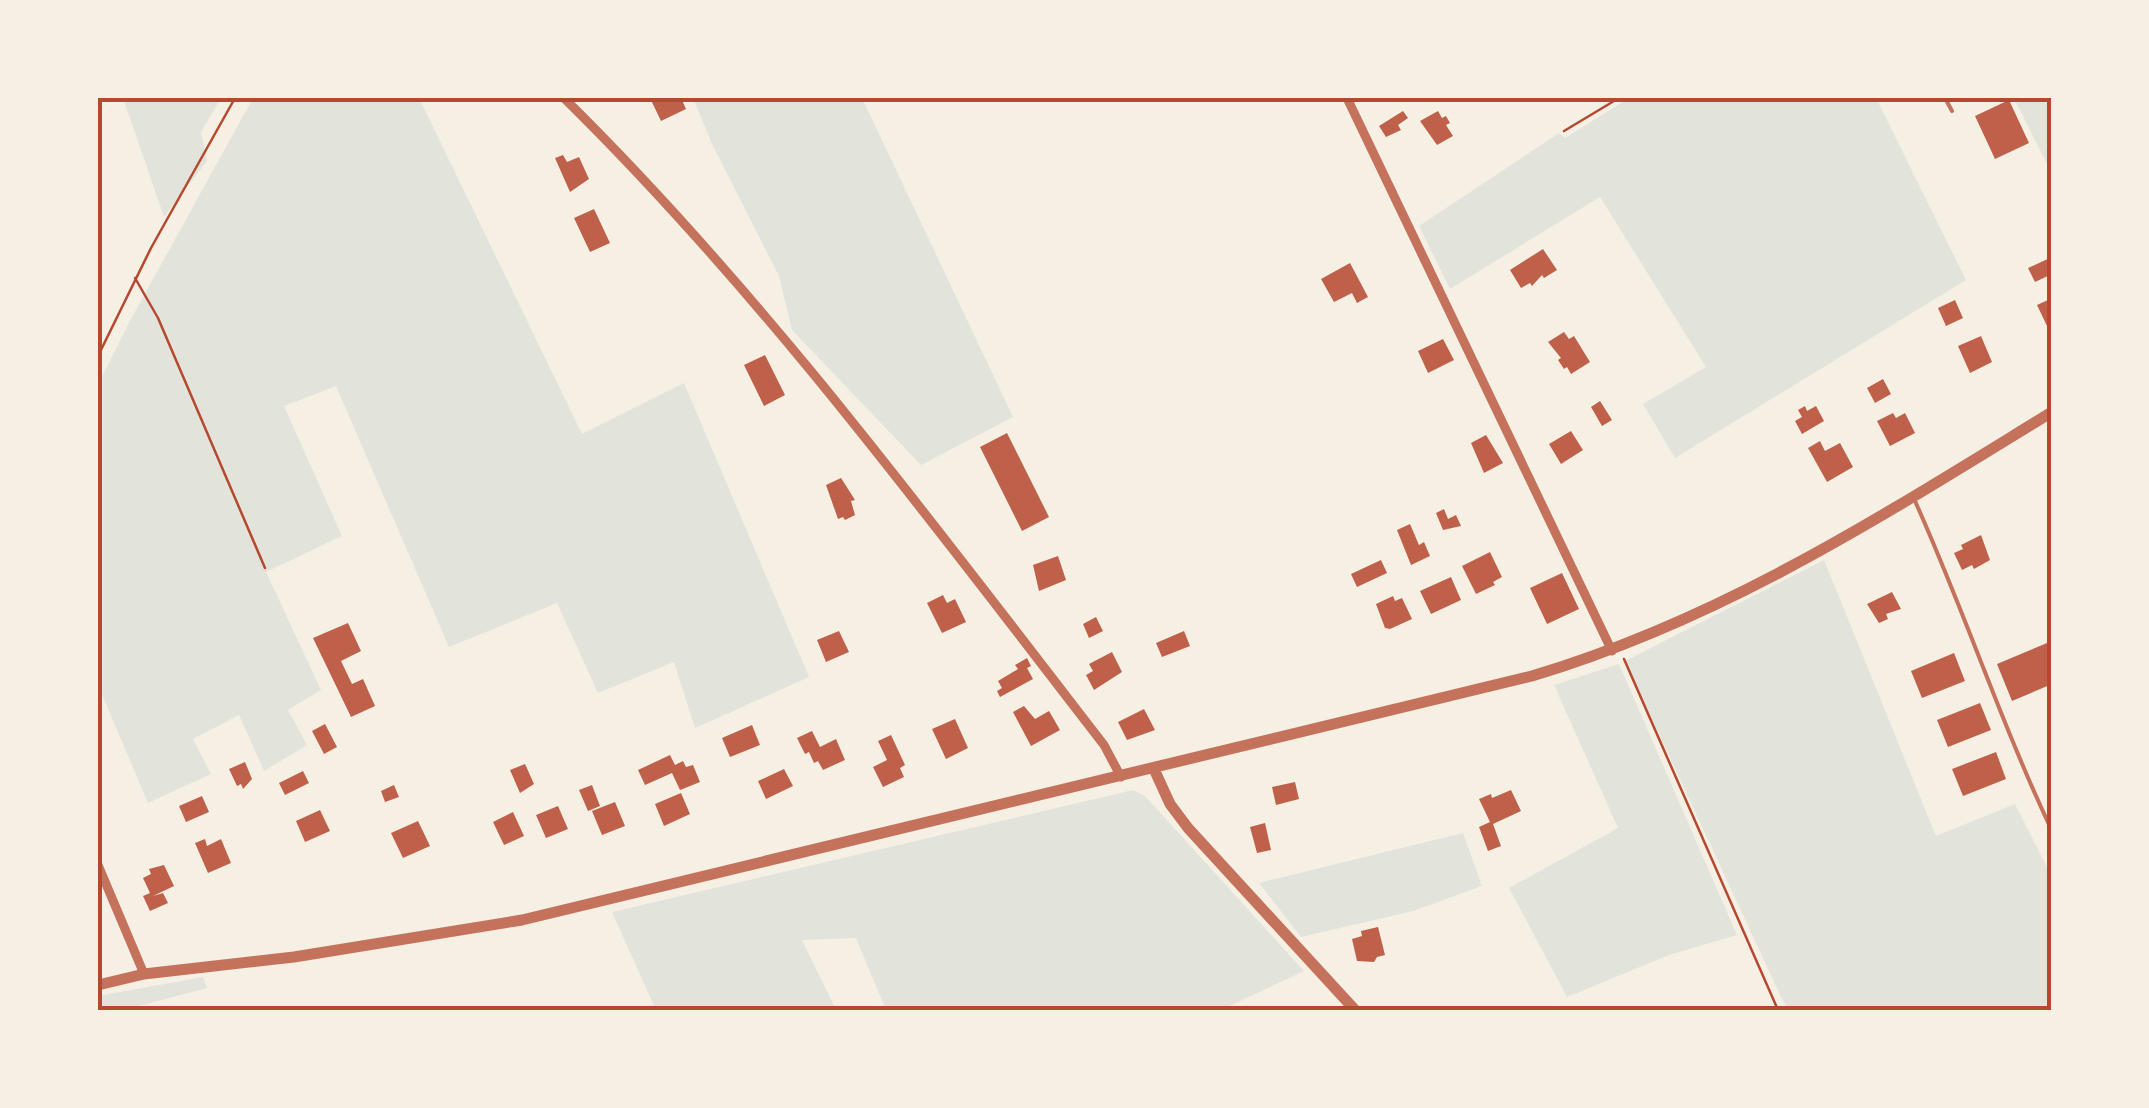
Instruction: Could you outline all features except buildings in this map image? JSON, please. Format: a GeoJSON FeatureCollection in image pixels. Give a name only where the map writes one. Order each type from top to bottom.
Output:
{"type":"FeatureCollection","features":[{"type":"Feature","properties":{"kind":"street"},"geometry":{"type":"LineString","coordinates":[[564,98],[644,177],[738,282],[895,474],[1104,745],[1121,777]]}},
{"type":"Feature","properties":{"kind":"street"},"geometry":{"type":"LineString","coordinates":[[1347,98],[1616,649]]}},
{"type":"Feature","properties":{"kind":"street"},"geometry":{"type":"LineString","coordinates":[[98,985],[144,974],[294,958],[522,920],[1485,689],[1616,649],[1726,602],[1840,542],[2052,412]]}},
{"type":"Feature","properties":{"kind":"street"},"geometry":{"type":"LineString","coordinates":[[1154,769],[1178,816],[1353,1009]]}},
{"type":"Feature","properties":{"kind":"street"},"geometry":{"type":"LineString","coordinates":[[98,866],[144,974]]}},
{"type":"Feature","properties":{"kind":"lane"},"geometry":{"type":"LineString","coordinates":[[1945,98],[1952,111]]}},
{"type":"Feature","properties":{"kind":"lane"},"geometry":{"type":"LineString","coordinates":[[1913,497],[2023,770],[2052,831]]}},
{"type":"Feature","properties":{"kind":"path"},"geometry":{"type":"LineString","coordinates":[[98,356],[136,278],[235,98]]}},
{"type":"Feature","properties":{"kind":"path"},"geometry":{"type":"LineString","coordinates":[[1564,131],[1619,98]]}},
{"type":"Feature","properties":{"kind":"path"},"geometry":{"type":"LineString","coordinates":[[136,278],[158,318],[265,568]]}},
{"type":"Feature","properties":{"kind":"path"},"geometry":{"type":"LineString","coordinates":[[1616,649],[1778,1010]]}},
{"type":"Feature","properties":{"kind":"shaded area"},"geometry":{"type":"Polygon","coordinates":[[[123,98],[221,98],[201,132],[207,161],[164,217],[123,98]]]}},
{"type":"Feature","properties":{"kind":"shaded area"},"geometry":{"type":"Polygon","coordinates":[[[253,98],[419,98],[582,434],[684,383],[809,677],[695,728],[674,662],[598,693],[557,603],[449,647],[336,386],[284,406],[342,536],[266,572],[321,690],[288,710],[307,745],[264,771],[239,715],[193,739],[211,774],[148,803],[98,685],[98,385],[253,98]]]}},
{"type":"Feature","properties":{"kind":"shaded area"},"geometry":{"type":"Polygon","coordinates":[[[693,98],[862,98],[1013,417],[921,465],[792,330],[779,276],[693,98]]]}},
{"type":"Feature","properties":{"kind":"shaded area"},"geometry":{"type":"Polygon","coordinates":[[[1629,98],[1876,98],[1966,280],[1675,458],[1643,404],[1706,367],[1600,197],[1450,289],[1419,226],[1559,133],[1565,138],[1629,98]]]}},
{"type":"Feature","properties":{"kind":"shaded area"},"geometry":{"type":"Polygon","coordinates":[[[2014,98],[2051,98],[2051,172],[2014,98]]]}},
{"type":"Feature","properties":{"kind":"shaded area"},"geometry":{"type":"Polygon","coordinates":[[[1824,560],[1936,836],[2015,804],[2047,867],[2051,865],[2051,1010],[1790,1010],[1782,999],[1625,661],[1824,560]]]}},
{"type":"Feature","properties":{"kind":"shaded area"},"geometry":{"type":"Polygon","coordinates":[[[1619,664],[1737,935],[1669,955],[1567,997],[1509,888],[1618,828],[1554,685],[1619,664]]]}},
{"type":"Feature","properties":{"kind":"shaded area"},"geometry":{"type":"Polygon","coordinates":[[[1133,790],[1145,796],[1304,971],[1221,1010],[886,1010],[856,938],[802,940],[836,1010],[656,1010],[612,912],[1133,790]]]}},
{"type":"Feature","properties":{"kind":"shaded area"},"geometry":{"type":"Polygon","coordinates":[[[1463,833],[1482,886],[1413,911],[1301,937],[1259,883],[1463,833]]]}},
{"type":"Feature","properties":{"kind":"shaded area"},"geometry":{"type":"Polygon","coordinates":[[[203,977],[207,988],[124,1010],[98,1010],[98,996],[203,977]]]}}]}
